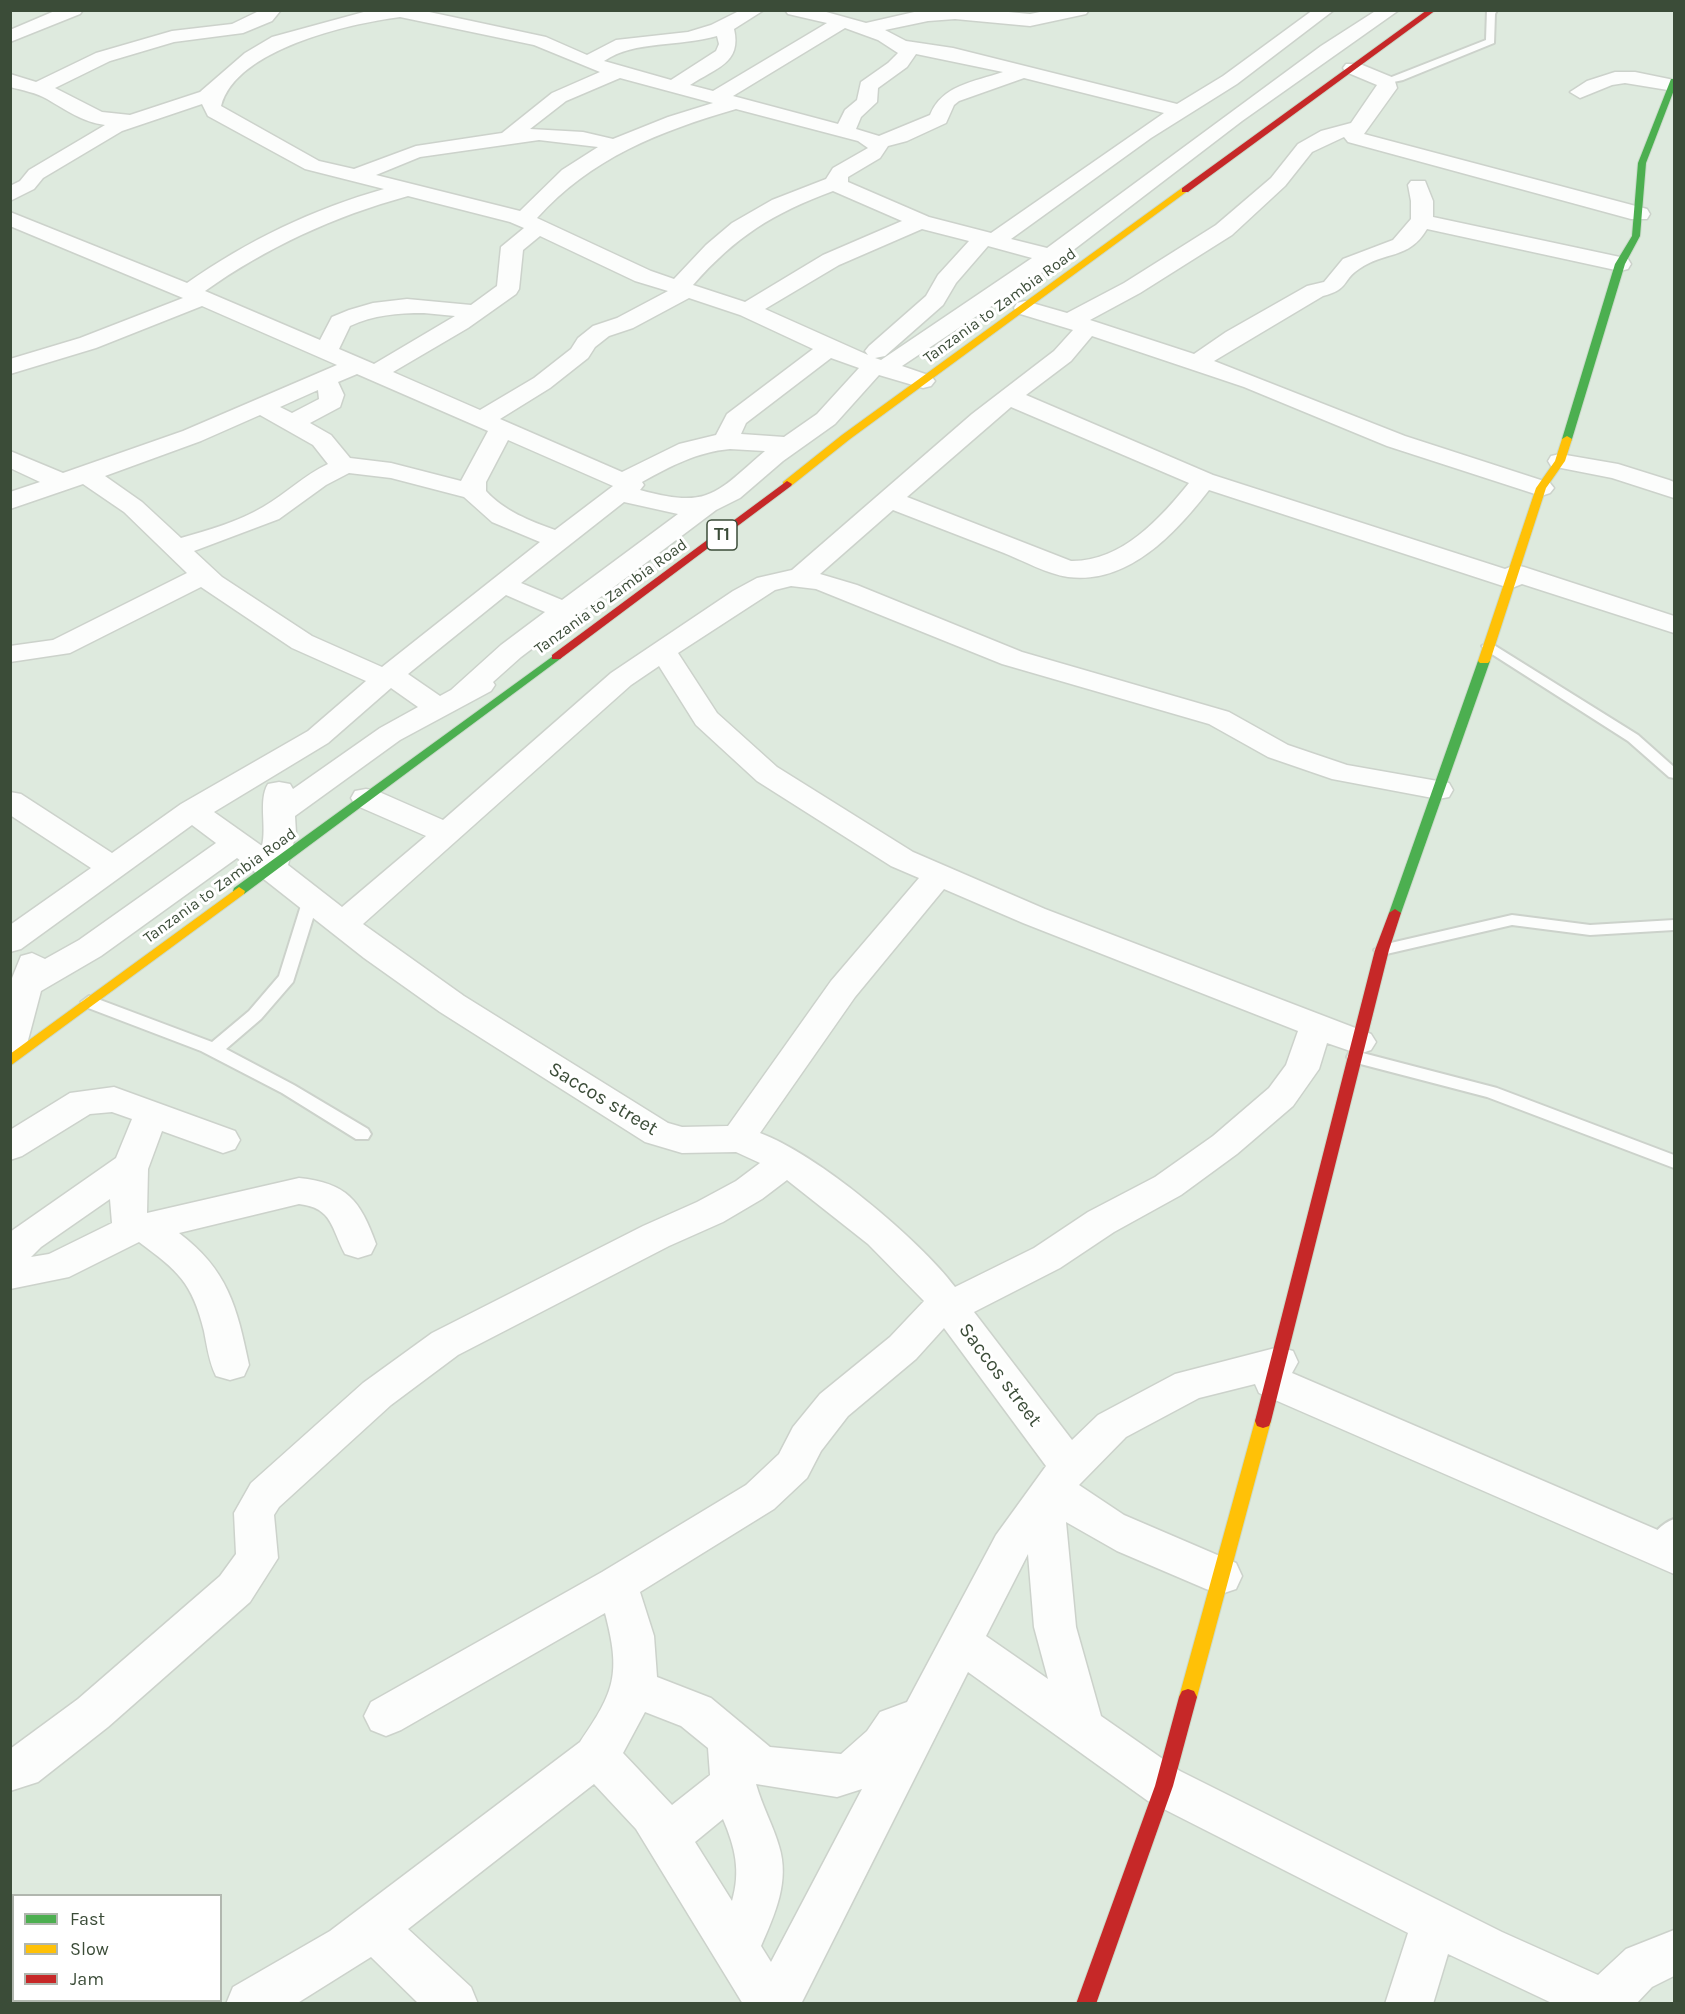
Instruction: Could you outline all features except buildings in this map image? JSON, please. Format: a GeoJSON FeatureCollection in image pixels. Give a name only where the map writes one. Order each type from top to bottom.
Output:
{"type":"FeatureCollection","features":[{"type":"Feature","properties":{"kind":"main road","name":"Tanzania to Zambia Road"},"geometry":{"type":"LineString","coordinates":[[10,1060],[744,518],[923,381],[1433,10]]}},
{"type":"Feature","properties":{"kind":"main road"},"geometry":{"type":"LineString","coordinates":[[1086,2004],[1164,1786],[1276,1372],[1382,950],[1489,646],[1541,488],[1560,461],[1620,264],[1636,236],[1642,163],[1673,83]]}},
{"type":"Feature","properties":{"kind":"street"},"geometry":{"type":"LineString","coordinates":[[10,37],[74,10]]}},
{"type":"Feature","properties":{"kind":"street"},"geometry":{"type":"LineString","coordinates":[[38,89],[103,57],[172,37],[236,30],[265,17],[272,10]]}},
{"type":"Feature","properties":{"kind":"street"},"geometry":{"type":"LineString","coordinates":[[588,62],[617,44],[675,40],[724,28],[755,10]]}},
{"type":"Feature","properties":{"kind":"street"},"geometry":{"type":"LineString","coordinates":[[794,10],[842,22],[902,46],[953,54],[1024,70],[1180,111]]}},
{"type":"Feature","properties":{"kind":"street"},"geometry":{"type":"LineString","coordinates":[[862,29],[925,13],[972,13],[1030,20],[1080,10]]}},
{"type":"Feature","properties":{"kind":"street"},"geometry":{"type":"LineString","coordinates":[[449,700],[565,611],[707,506],[730,493],[789,445],[826,420],[935,300],[946,280],[988,240],[1230,80],[1325,10]]}},
{"type":"Feature","properties":{"kind":"street"},"geometry":{"type":"LineString","coordinates":[[874,366],[1051,256],[1235,117],[1390,10]]}},
{"type":"Feature","properties":{"kind":"street"},"geometry":{"type":"LineString","coordinates":[[10,195],[27,186],[36,174],[91,140],[129,121],[173,109],[214,91],[252,57],[279,41],[379,14],[406,12],[539,41],[588,62],[620,72],[845,131],[876,143],[900,137],[939,119],[945,103],[952,97],[1024,70]]}},
{"type":"Feature","properties":{"kind":"street"},"geometry":{"type":"LineString","coordinates":[[10,501],[192,436],[325,379],[366,369],[476,312],[508,289],[512,247],[528,236],[531,222],[559,184],[613,145],[725,100],[842,22]]}},
{"type":"Feature","properties":{"kind":"street"},"geometry":{"type":"LineString","coordinates":[[1300,27],[1345,40]]}},
{"type":"Feature","properties":{"kind":"street"},"geometry":{"type":"LineString","coordinates":[[674,87],[725,54],[728,44],[724,28]]}},
{"type":"Feature","properties":{"kind":"street"},"geometry":{"type":"LineString","coordinates":[[845,131],[852,114],[867,102],[868,86],[904,60],[908,52],[902,46]]}},
{"type":"Feature","properties":{"kind":"street"},"geometry":{"type":"LineString","coordinates":[[1353,68],[1387,82],[1387,88],[1353,133],[1355,138],[1448,164],[1519,180],[1639,214]]}},
{"type":"Feature","properties":{"kind":"street"},"geometry":{"type":"LineString","coordinates":[[508,139],[548,103],[566,91],[620,72]]}},
{"type":"Feature","properties":{"kind":"street"},"geometry":{"type":"LineString","coordinates":[[1580,92],[1609,79],[1627,75],[1673,83]]}},
{"type":"Feature","properties":{"kind":"street"},"geometry":{"type":"LineString","coordinates":[[10,80],[38,89],[99,118],[129,121]]}},
{"type":"Feature","properties":{"kind":"street"},"geometry":{"type":"LineString","coordinates":[[214,91],[211,106],[215,112],[312,165],[531,222],[614,264],[748,310],[828,348],[874,366],[923,381]]}},
{"type":"Feature","properties":{"kind":"street"},"geometry":{"type":"LineString","coordinates":[[1078,324],[1224,230],[1278,182],[1305,148],[1328,135],[1357,127]]}},
{"type":"Feature","properties":{"kind":"street"},"geometry":{"type":"LineString","coordinates":[[353,177],[416,152],[456,144],[539,134],[562,135],[613,145]]}},
{"type":"Feature","properties":{"kind":"street"},"geometry":{"type":"LineString","coordinates":[[876,143],[878,149],[873,155],[843,170],[836,177],[837,182],[850,193],[921,222],[1051,256]]}},
{"type":"Feature","properties":{"kind":"street"},"geometry":{"type":"LineString","coordinates":[[473,492],[473,482],[490,425],[580,353],[585,342],[602,331],[626,323],[683,289],[713,250],[749,220],[790,198],[837,182]]}},
{"type":"Feature","properties":{"kind":"street"},"geometry":{"type":"LineString","coordinates":[[1196,363],[1234,337],[1316,291],[1332,287],[1351,264],[1401,245],[1413,234],[1421,221],[1422,201],[1418,185]]}},
{"type":"Feature","properties":{"kind":"street"},"geometry":{"type":"LineString","coordinates":[[10,367],[88,343],[195,295],[251,251],[350,207],[407,189]]}},
{"type":"Feature","properties":{"kind":"street"},"geometry":{"type":"LineString","coordinates":[[10,218],[366,369],[661,504],[690,508],[707,506]]}},
{"type":"Feature","properties":{"kind":"street"},"geometry":{"type":"LineString","coordinates":[[1421,221],[1620,264]]}},
{"type":"Feature","properties":{"kind":"street"},"geometry":{"type":"LineString","coordinates":[[748,310],[800,276],[861,243],[921,222]]}},
{"type":"Feature","properties":{"kind":"street"},"geometry":{"type":"LineString","coordinates":[[326,352],[340,322],[381,306],[418,305],[476,312]]}},
{"type":"Feature","properties":{"kind":"street"},"geometry":{"type":"LineString","coordinates":[[1025,308],[1252,382],[1396,441],[1541,488]]}},
{"type":"Feature","properties":{"kind":"street"},"geometry":{"type":"LineString","coordinates":[[798,579],[837,548],[889,499],[1009,397],[1062,357],[1080,339],[1078,324]]}},
{"type":"Feature","properties":{"kind":"street"},"geometry":{"type":"LineString","coordinates":[[725,442],[736,419],[814,362],[828,348]]}},
{"type":"Feature","properties":{"kind":"street"},"geometry":{"type":"LineString","coordinates":[[292,421],[309,416],[331,402],[332,395],[325,379]]}},
{"type":"Feature","properties":{"kind":"street"},"geometry":{"type":"LineString","coordinates":[[1009,397],[1204,480],[1674,625]]}},
{"type":"Feature","properties":{"kind":"street"},"geometry":{"type":"LineString","coordinates":[[261,406],[292,421],[322,440],[344,467]]}},
{"type":"Feature","properties":{"kind":"street"},"geometry":{"type":"LineString","coordinates":[[10,1044],[32,965],[16,938],[192,811],[318,737],[387,677],[504,585],[622,487],[694,447],[725,442],[789,445]]}},
{"type":"Feature","properties":{"kind":"street"},"geometry":{"type":"LineString","coordinates":[[10,458],[75,479],[132,507],[204,575],[302,642],[449,700]]}},
{"type":"Feature","properties":{"kind":"street"},"geometry":{"type":"LineString","coordinates":[[1560,461],[1593,465],[1654,482],[1674,491]]}},
{"type":"Feature","properties":{"kind":"street"},"geometry":{"type":"LineString","coordinates":[[176,548],[237,529],[272,513],[321,478],[344,467],[378,470],[473,492],[481,502],[495,512],[521,526],[559,540]]}},
{"type":"Feature","properties":{"kind":"street"},"geometry":{"type":"LineString","coordinates":[[889,499],[1068,569],[1096,568],[1117,561],[1176,516],[1204,480]]}},
{"type":"Feature","properties":{"kind":"street"},"geometry":{"type":"LineString","coordinates":[[10,654],[60,647],[204,575]]}},
{"type":"Feature","properties":{"kind":"street"},"geometry":{"type":"LineString","coordinates":[[342,924],[448,834],[621,679],[766,584],[798,579],[820,582],[847,591],[1012,658],[1157,698],[1219,718],[1278,751],[1342,773],[1438,790]]}},
{"type":"Feature","properties":{"kind":"street"},"geometry":{"type":"LineString","coordinates":[[504,585],[565,611]]}},
{"type":"Feature","properties":{"kind":"street"},"geometry":{"type":"LineString","coordinates":[[663,651],[706,718],[767,774],[902,859],[1034,916],[1316,1026],[1357,1050]]}},
{"type":"Feature","properties":{"kind":"street"},"geometry":{"type":"LineString","coordinates":[[280,813],[390,734],[449,700],[490,681],[534,674]]}},
{"type":"Feature","properties":{"kind":"street"},"geometry":{"type":"LineString","coordinates":[[268,765],[277,783],[281,832],[272,868]]}},
{"type":"Feature","properties":{"kind":"street"},"geometry":{"type":"LineString","coordinates":[[366,798],[448,834]]}},
{"type":"Feature","properties":{"kind":"street"},"geometry":{"type":"LineString","coordinates":[[10,801],[111,868],[165,893]]}},
{"type":"Feature","properties":{"kind":"street","name":"Saccos street"},"geometry":{"type":"LineString","coordinates":[[192,811],[272,868],[342,924],[452,1004],[657,1133],[682,1140],[738,1139],[786,1162],[881,1234],[929,1280],[947,1305],[1067,1501],[1105,1525],[1221,1576]]}},
{"type":"Feature","properties":{"kind":"street"},"geometry":{"type":"LineString","coordinates":[[28,984],[90,948],[237,843]]}},
{"type":"Feature","properties":{"kind":"street"},"geometry":{"type":"LineString","coordinates":[[738,1139],[843,990],[939,875]]}},
{"type":"Feature","properties":{"kind":"street"},"geometry":{"type":"LineString","coordinates":[[386,1716],[617,1585],[760,1497],[793,1466],[807,1439],[834,1405],[903,1348],[947,1305],[1047,1258],[1101,1222],[1168,1186],[1281,1097],[1302,1069],[1316,1026]]}},
{"type":"Feature","properties":{"kind":"street"},"geometry":{"type":"LineString","coordinates":[[10,1147],[82,1102],[114,1099],[223,1140]]}},
{"type":"Feature","properties":{"kind":"street"},"geometry":{"type":"LineString","coordinates":[[153,1112],[127,1176],[126,1203],[138,1229],[184,1257],[203,1277],[221,1325],[230,1365]]}},
{"type":"Feature","properties":{"kind":"street"},"geometry":{"type":"LineString","coordinates":[[10,1771],[22,1767],[93,1713],[235,1589],[257,1558],[254,1513],[265,1495],[377,1394],[445,1344],[656,1236],[710,1212],[749,1190],[786,1162]]}},
{"type":"Feature","properties":{"kind":"street"},"geometry":{"type":"LineString","coordinates":[[10,1256],[28,1237],[131,1166]]}},
{"type":"Feature","properties":{"kind":"street"},"geometry":{"type":"LineString","coordinates":[[10,1275],[56,1267],[138,1229],[264,1197],[299,1191],[321,1192],[335,1200],[350,1219],[358,1244]]}},
{"type":"Feature","properties":{"kind":"street"},"geometry":{"type":"LineString","coordinates":[[775,2004],[1010,1546],[1055,1484],[1112,1426],[1189,1385],[1276,1372],[1668,1544]]}},
{"type":"Feature","properties":{"kind":"street"},"geometry":{"type":"LineString","coordinates":[[1055,1484],[1046,1521],[1055,1627],[1082,1727]]}},
{"type":"Feature","properties":{"kind":"street"},"geometry":{"type":"LineString","coordinates":[[250,2004],[347,1947],[596,1756],[616,1727],[635,1688],[638,1659],[630,1623],[617,1585]]}},
{"type":"Feature","properties":{"kind":"street"},"geometry":{"type":"LineString","coordinates":[[960,1642],[1164,1786],[1435,1922],[1607,2003],[1628,1975],[1637,1968],[1647,1961],[1674,1953]]}},
{"type":"Feature","properties":{"kind":"street"},"geometry":{"type":"LineString","coordinates":[[635,1688],[696,1712],[740,1751],[762,1766],[837,1776],[853,1772],[868,1761],[883,1745],[895,1726],[903,1722],[920,1721]]}},
{"type":"Feature","properties":{"kind":"street"},"geometry":{"type":"LineString","coordinates":[[730,1740],[734,1783],[738,1800],[759,1850],[760,1879],[752,1912],[735,1949]]}},
{"type":"Feature","properties":{"kind":"street"},"geometry":{"type":"LineString","coordinates":[[596,1756],[652,1814],[770,2004]]}},
{"type":"Feature","properties":{"kind":"street"},"geometry":{"type":"LineString","coordinates":[[666,1838],[734,1783]]}},
{"type":"Feature","properties":{"kind":"street"},"geometry":{"type":"LineString","coordinates":[[1409,2004],[1435,1922]]}},
{"type":"Feature","properties":{"kind":"street"},"geometry":{"type":"LineString","coordinates":[[373,1928],[454,2004]]}},
{"type":"Feature","properties":{"kind":"lane"},"geometry":{"type":"LineString","coordinates":[[1387,82],[1415,74],[1435,63],[1481,48],[1491,41],[1489,24],[1490,13],[1493,10]]}},
{"type":"Feature","properties":{"kind":"lane"},"geometry":{"type":"LineString","coordinates":[[1489,646],[1633,738],[1674,774]]}},
{"type":"Feature","properties":{"kind":"lane"},"geometry":{"type":"LineString","coordinates":[[214,1050],[255,1015],[287,978],[311,899]]}},
{"type":"Feature","properties":{"kind":"lane"},"geometry":{"type":"LineString","coordinates":[[1382,950],[1512,920],[1590,930],[1674,925]]}},
{"type":"Feature","properties":{"kind":"lane"},"geometry":{"type":"LineString","coordinates":[[89,1002],[214,1050],[288,1089],[362,1134]]}},
{"type":"Feature","properties":{"kind":"lane"},"geometry":{"type":"LineString","coordinates":[[1357,1050],[1491,1092],[1674,1162]]}},
{"type":"Feature","properties":{"kind":"shaded area"},"geometry":{"type":"Polygon","coordinates":[[[11,11],[1674,11],[1674,2003],[11,2004],[11,11]]]}},
{"type":"Feature","properties":{"kind":"traffic: fast"},"geometry":{"type":"LineString","coordinates":[[1567,439],[1620,264],[1636,236],[1642,163],[1674,81]]}},
{"type":"Feature","properties":{"kind":"traffic: fast"},"geometry":{"type":"LineString","coordinates":[[239,891],[556,657]]}},
{"type":"Feature","properties":{"kind":"traffic: fast"},"geometry":{"type":"LineString","coordinates":[[1395,913],[1484,661]]}},
{"type":"Feature","properties":{"kind":"traffic: slow"},"geometry":{"type":"LineString","coordinates":[[787,484],[846,437],[1185,190]]}},
{"type":"Feature","properties":{"kind":"traffic: slow"},"geometry":{"type":"LineString","coordinates":[[1484,661],[1541,488],[1560,461],[1567,439]]}},
{"type":"Feature","properties":{"kind":"traffic: slow"},"geometry":{"type":"LineString","coordinates":[[10,1061],[239,891]]}},
{"type":"Feature","properties":{"kind":"traffic: slow"},"geometry":{"type":"LineString","coordinates":[[1188,1697],[1263,1421]]}},
{"type":"Feature","properties":{"kind":"traffic: jam"},"geometry":{"type":"LineString","coordinates":[[1185,190],[1433,10]]}},
{"type":"Feature","properties":{"kind":"traffic: jam"},"geometry":{"type":"LineString","coordinates":[[556,657],[787,484]]}},
{"type":"Feature","properties":{"kind":"traffic: jam"},"geometry":{"type":"LineString","coordinates":[[1263,1421],[1382,950],[1395,913]]}},
{"type":"Feature","properties":{"kind":"traffic: jam"},"geometry":{"type":"LineString","coordinates":[[1086,2004],[1164,1786],[1188,1697]]}}]}
